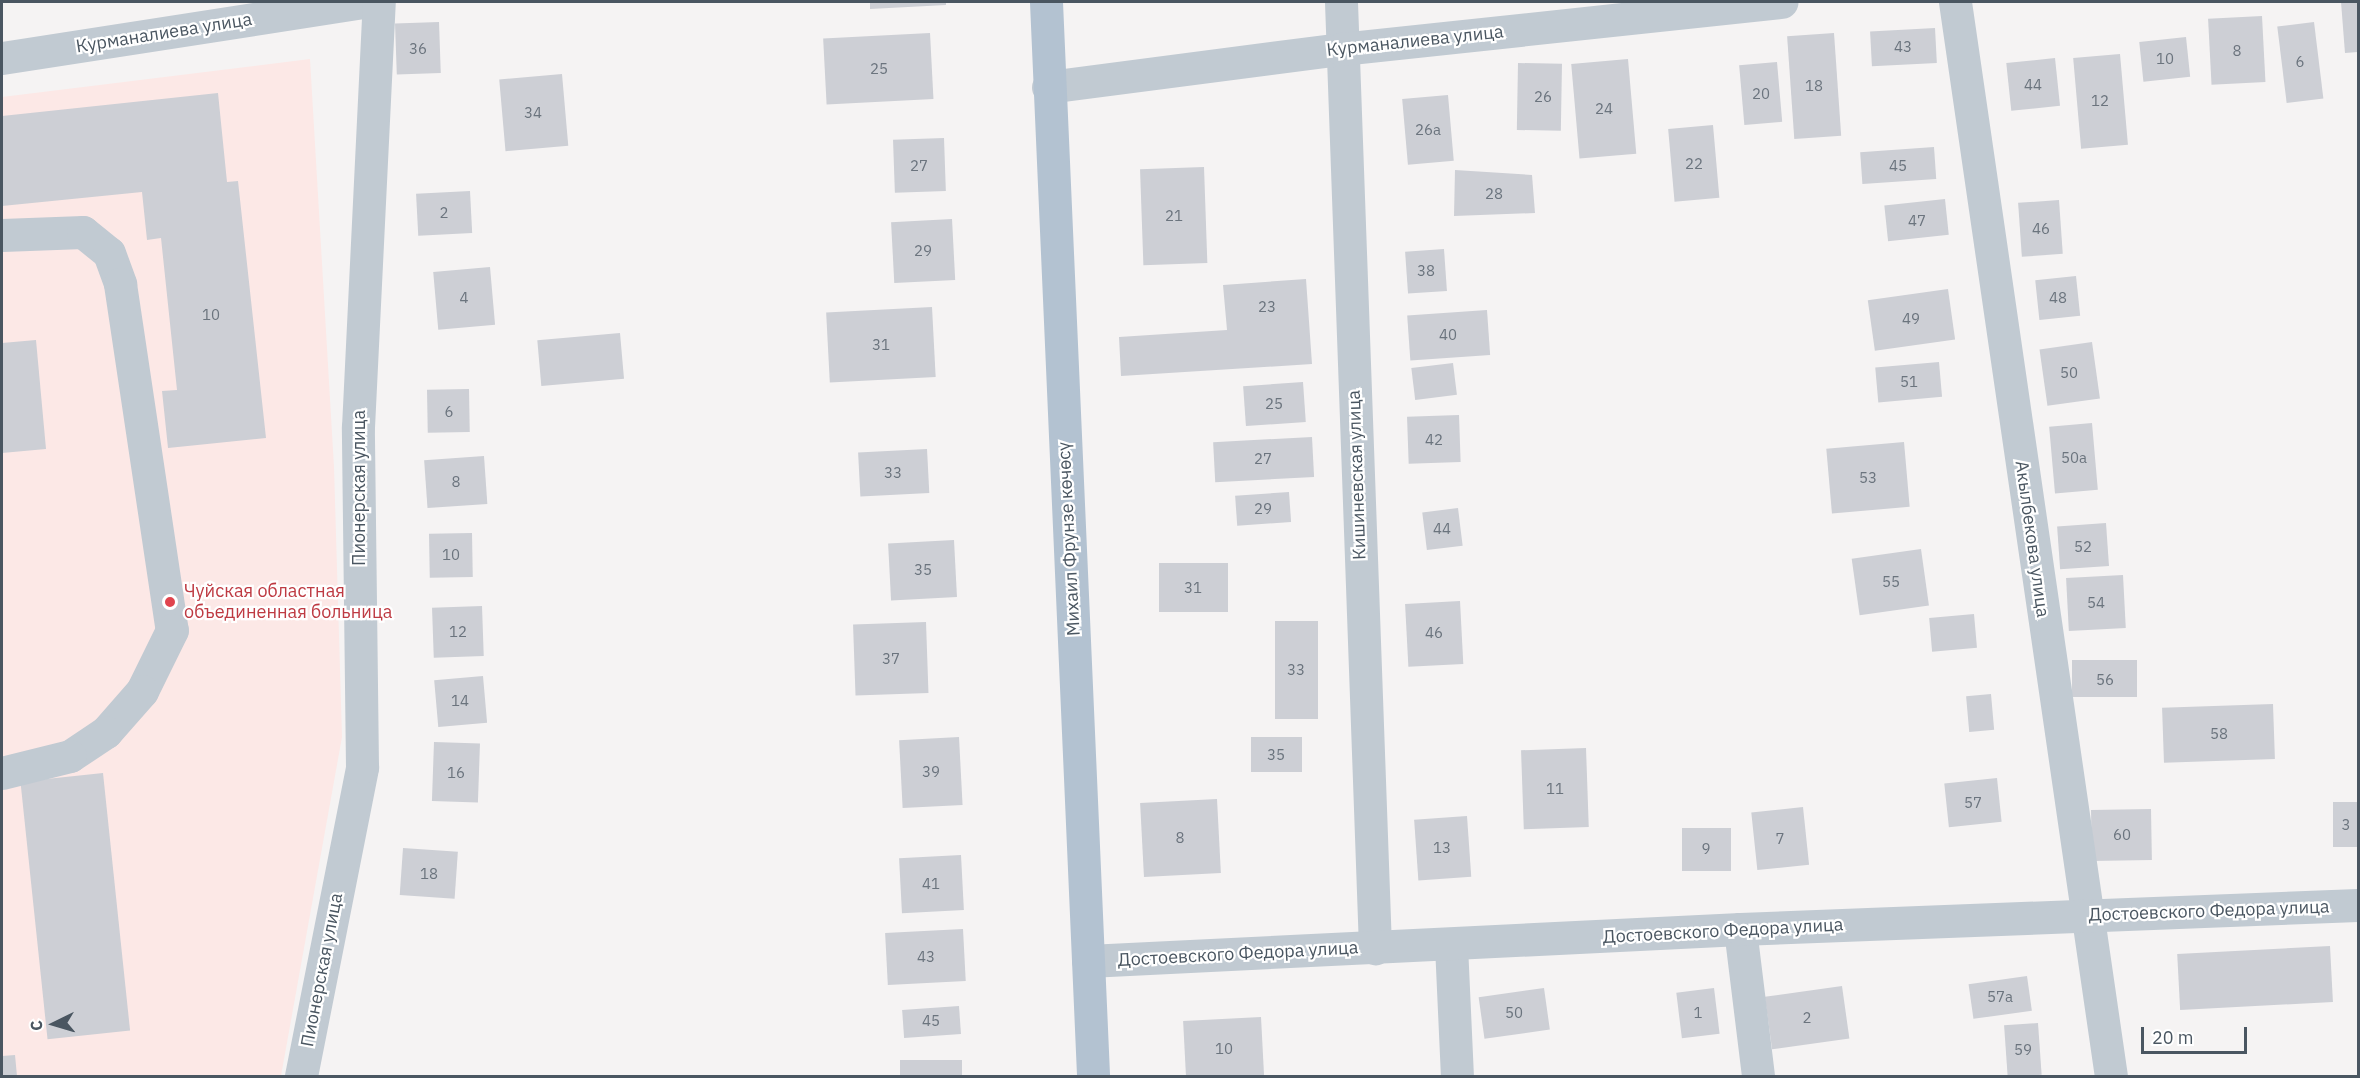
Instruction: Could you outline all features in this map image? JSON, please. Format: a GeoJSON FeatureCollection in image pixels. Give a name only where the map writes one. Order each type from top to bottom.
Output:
{"type":"FeatureCollection","features":[{"type":"Feature","properties":{"kind":"main road","name":"Михаил Фрунзе көчөсү"},"geometry":{"type":"LineString","coordinates":[[1046,2],[1093,1077]]}},
{"type":"Feature","properties":{"kind":"street","name":"Курманалиева улица"},"geometry":{"type":"LineString","coordinates":[[2,58],[362,2]]}},
{"type":"Feature","properties":{"kind":"street","name":"Пионерская улица"},"geometry":{"type":"LineString","coordinates":[[301,1077],[362,767],[358,427],[379,2]]}},
{"type":"Feature","properties":{"kind":"street","name":"Кишиневская улица"},"geometry":{"type":"LineString","coordinates":[[1341,2],[1375,948]]}},
{"type":"Feature","properties":{"kind":"street","name":"Курманалиева улица"},"geometry":{"type":"LineString","coordinates":[[1048,87],[1341,49],[1782,2]]}},
{"type":"Feature","properties":{"kind":"street","name":"Акылбекова улица"},"geometry":{"type":"LineString","coordinates":[[1955,2],[2085,916],[2111,1077]]}},
{"type":"Feature","properties":{"kind":"street"},"geometry":{"type":"LineString","coordinates":[[2,236],[83,232],[109,254],[120,284],[172,630],[142,691],[106,732],[70,756],[2,773]]}},
{"type":"Feature","properties":{"kind":"street","name":"Достоевского Федора улица"},"geometry":{"type":"LineString","coordinates":[[1088,961],[1451,945],[1740,929],[2358,905]]}},
{"type":"Feature","properties":{"kind":"street"},"geometry":{"type":"LineString","coordinates":[[1740,929],[1758,1077]]}},
{"type":"Feature","properties":{"kind":"street"},"geometry":{"type":"LineString","coordinates":[[1451,945],[1457,1077]]}},
{"type":"Feature","properties":{"kind":"shaded area","name":"Чуйская областная объединенная больница"},"geometry":{"type":"Polygon","coordinates":[[[310,59],[334,467],[342,737],[281,1076],[2,1076],[2,97],[310,59]]]}},
{"type":"Feature","properties":{"kind":"building"},"geometry":{"type":"Polygon","coordinates":[[[870,2],[946,2],[946,5],[870,9],[870,2]]]}},
{"type":"Feature","properties":{"kind":"building"},"geometry":{"type":"Polygon","coordinates":[[[2341,2],[2358,2],[2358,52],[2345,53],[2341,2]]]}},
{"type":"Feature","properties":{"kind":"building"},"geometry":{"type":"Polygon","coordinates":[[[2262,16],[2265,82],[2212,85],[2208,19],[2262,16]]]}},
{"type":"Feature","properties":{"kind":"building"},"geometry":{"type":"Polygon","coordinates":[[[439,22],[441,73],[397,75],[395,24],[439,22]]]}},
{"type":"Feature","properties":{"kind":"building"},"geometry":{"type":"Polygon","coordinates":[[[2314,22],[2323,98],[2287,103],[2277,27],[2314,22]]]}},
{"type":"Feature","properties":{"kind":"building"},"geometry":{"type":"Polygon","coordinates":[[[1935,28],[1937,63],[1872,66],[1870,31],[1935,28]]]}},
{"type":"Feature","properties":{"kind":"building"},"geometry":{"type":"Polygon","coordinates":[[[930,33],[933,99],[827,105],[823,39],[930,33]]]}},
{"type":"Feature","properties":{"kind":"building"},"geometry":{"type":"Polygon","coordinates":[[[1834,33],[1841,136],[1794,139],[1787,36],[1834,33]]]}},
{"type":"Feature","properties":{"kind":"building"},"geometry":{"type":"Polygon","coordinates":[[[2186,37],[2190,77],[2143,82],[2139,42],[2186,37]]]}},
{"type":"Feature","properties":{"kind":"building"},"geometry":{"type":"Polygon","coordinates":[[[2120,54],[2128,145],[2081,149],[2073,58],[2120,54]]]}},
{"type":"Feature","properties":{"kind":"building"},"geometry":{"type":"Polygon","coordinates":[[[2055,58],[2060,106],[2011,111],[2006,63],[2055,58]]]}},
{"type":"Feature","properties":{"kind":"building"},"geometry":{"type":"Polygon","coordinates":[[[1628,59],[1636,154],[1579,159],[1571,64],[1628,59]]]}},
{"type":"Feature","properties":{"kind":"building"},"geometry":{"type":"Polygon","coordinates":[[[1777,62],[1782,122],[1744,125],[1739,65],[1777,62]]]}},
{"type":"Feature","properties":{"kind":"building"},"geometry":{"type":"Polygon","coordinates":[[[1518,63],[1562,64],[1561,131],[1517,130],[1518,63]]]}},
{"type":"Feature","properties":{"kind":"building"},"geometry":{"type":"Polygon","coordinates":[[[562,74],[568,146],[506,151],[499,79],[562,74]]]}},
{"type":"Feature","properties":{"kind":"building"},"geometry":{"type":"Polygon","coordinates":[[[218,93],[227,182],[238,181],[266,438],[168,448],[162,391],[177,390],[161,238],[147,240],[142,192],[2,206],[2,116],[218,93]]]}},
{"type":"Feature","properties":{"kind":"building"},"geometry":{"type":"Polygon","coordinates":[[[1448,95],[1454,161],[1408,165],[1402,99],[1448,95]]]}},
{"type":"Feature","properties":{"kind":"building"},"geometry":{"type":"Polygon","coordinates":[[[1713,125],[1719,198],[1675,202],[1668,129],[1713,125]]]}},
{"type":"Feature","properties":{"kind":"building"},"geometry":{"type":"Polygon","coordinates":[[[944,138],[946,191],[895,193],[893,140],[944,138]]]}},
{"type":"Feature","properties":{"kind":"building"},"geometry":{"type":"Polygon","coordinates":[[[1934,147],[1936,179],[1862,184],[1860,152],[1934,147]]]}},
{"type":"Feature","properties":{"kind":"building"},"geometry":{"type":"Polygon","coordinates":[[[1204,167],[1207,263],[1143,265],[1140,169],[1204,167]]]}},
{"type":"Feature","properties":{"kind":"building"},"geometry":{"type":"Polygon","coordinates":[[[1455,170],[1532,175],[1535,213],[1454,216],[1455,170]]]}},
{"type":"Feature","properties":{"kind":"building"},"geometry":{"type":"Polygon","coordinates":[[[470,191],[472,233],[418,236],[416,194],[470,191]]]}},
{"type":"Feature","properties":{"kind":"building"},"geometry":{"type":"Polygon","coordinates":[[[1945,199],[1949,235],[1888,241],[1884,205],[1945,199]]]}},
{"type":"Feature","properties":{"kind":"building"},"geometry":{"type":"Polygon","coordinates":[[[2059,200],[2063,254],[2022,257],[2018,203],[2059,200]]]}},
{"type":"Feature","properties":{"kind":"building"},"geometry":{"type":"Polygon","coordinates":[[[952,219],[955,280],[894,283],[891,222],[952,219]]]}},
{"type":"Feature","properties":{"kind":"building"},"geometry":{"type":"Polygon","coordinates":[[[1444,249],[1447,291],[1408,294],[1405,252],[1444,249]]]}},
{"type":"Feature","properties":{"kind":"building"},"geometry":{"type":"Polygon","coordinates":[[[490,267],[495,325],[438,330],[433,272],[490,267]]]}},
{"type":"Feature","properties":{"kind":"building"},"geometry":{"type":"Polygon","coordinates":[[[2076,276],[2080,316],[2039,320],[2035,280],[2076,276]]]}},
{"type":"Feature","properties":{"kind":"building"},"geometry":{"type":"Polygon","coordinates":[[[1306,279],[1312,364],[1121,376],[1119,337],[1227,330],[1223,285],[1306,279]]]}},
{"type":"Feature","properties":{"kind":"building"},"geometry":{"type":"Polygon","coordinates":[[[1948,289],[1955,340],[1875,351],[1868,300],[1948,289]]]}},
{"type":"Feature","properties":{"kind":"building"},"geometry":{"type":"Polygon","coordinates":[[[932,307],[936,377],[830,382],[826,313],[932,307]]]}},
{"type":"Feature","properties":{"kind":"building"},"geometry":{"type":"Polygon","coordinates":[[[1487,310],[1490,355],[1410,360],[1407,316],[1487,310]]]}},
{"type":"Feature","properties":{"kind":"building"},"geometry":{"type":"Polygon","coordinates":[[[620,333],[624,379],[541,386],[537,340],[620,333]]]}},
{"type":"Feature","properties":{"kind":"building"},"geometry":{"type":"Polygon","coordinates":[[[36,340],[46,449],[2,453],[2,343],[36,340]]]}},
{"type":"Feature","properties":{"kind":"building"},"geometry":{"type":"Polygon","coordinates":[[[2092,342],[2100,398],[2047,406],[2040,349],[2092,342]]]}},
{"type":"Feature","properties":{"kind":"building"},"geometry":{"type":"Polygon","coordinates":[[[1939,362],[1942,397],[1878,402],[1875,368],[1939,362]]]}},
{"type":"Feature","properties":{"kind":"building"},"geometry":{"type":"Polygon","coordinates":[[[1453,363],[1457,395],[1415,400],[1411,368],[1453,363]]]}},
{"type":"Feature","properties":{"kind":"building"},"geometry":{"type":"Polygon","coordinates":[[[1303,382],[1306,422],[1246,426],[1243,386],[1303,382]]]}},
{"type":"Feature","properties":{"kind":"building"},"geometry":{"type":"Polygon","coordinates":[[[469,389],[470,432],[428,433],[427,390],[469,389]]]}},
{"type":"Feature","properties":{"kind":"building"},"geometry":{"type":"Polygon","coordinates":[[[1459,415],[1461,462],[1409,464],[1407,417],[1459,415]]]}},
{"type":"Feature","properties":{"kind":"building"},"geometry":{"type":"Polygon","coordinates":[[[2092,423],[2098,490],[2055,493],[2049,427],[2092,423]]]}},
{"type":"Feature","properties":{"kind":"building"},"geometry":{"type":"Polygon","coordinates":[[[1312,437],[1314,477],[1215,482],[1213,442],[1312,437]]]}},
{"type":"Feature","properties":{"kind":"building"},"geometry":{"type":"Polygon","coordinates":[[[1904,442],[1910,507],[1832,514],[1826,449],[1904,442]]]}},
{"type":"Feature","properties":{"kind":"building"},"geometry":{"type":"Polygon","coordinates":[[[927,449],[929,493],[860,497],[858,453],[927,449]]]}},
{"type":"Feature","properties":{"kind":"building"},"geometry":{"type":"Polygon","coordinates":[[[484,456],[487,504],[427,508],[424,460],[484,456]]]}},
{"type":"Feature","properties":{"kind":"building"},"geometry":{"type":"Polygon","coordinates":[[[1289,492],[1291,522],[1237,526],[1235,496],[1289,492]]]}},
{"type":"Feature","properties":{"kind":"building"},"geometry":{"type":"Polygon","coordinates":[[[1458,508],[1463,546],[1427,550],[1422,512],[1458,508]]]}},
{"type":"Feature","properties":{"kind":"building"},"geometry":{"type":"Polygon","coordinates":[[[2106,523],[2109,566],[2060,569],[2057,526],[2106,523]]]}},
{"type":"Feature","properties":{"kind":"building"},"geometry":{"type":"Polygon","coordinates":[[[472,533],[473,577],[430,578],[429,534],[472,533]]]}},
{"type":"Feature","properties":{"kind":"building"},"geometry":{"type":"Polygon","coordinates":[[[954,540],[957,597],[891,600],[888,543],[954,540]]]}},
{"type":"Feature","properties":{"kind":"building"},"geometry":{"type":"Polygon","coordinates":[[[1921,549],[1929,605],[1860,615],[1852,559],[1921,549]]]}},
{"type":"Feature","properties":{"kind":"building"},"geometry":{"type":"Polygon","coordinates":[[[1159,563],[1228,563],[1228,612],[1159,612],[1159,563]]]}},
{"type":"Feature","properties":{"kind":"building"},"geometry":{"type":"Polygon","coordinates":[[[2123,575],[2126,628],[2069,631],[2066,578],[2123,575]]]}},
{"type":"Feature","properties":{"kind":"building"},"geometry":{"type":"Polygon","coordinates":[[[1460,601],[1463,664],[1408,667],[1405,604],[1460,601]]]}},
{"type":"Feature","properties":{"kind":"building"},"geometry":{"type":"Polygon","coordinates":[[[482,606],[484,656],[434,658],[432,608],[482,606]]]}},
{"type":"Feature","properties":{"kind":"building"},"geometry":{"type":"Polygon","coordinates":[[[1974,614],[1977,648],[1932,652],[1929,618],[1974,614]]]}},
{"type":"Feature","properties":{"kind":"building"},"geometry":{"type":"Polygon","coordinates":[[[1275,621],[1318,621],[1318,719],[1275,719],[1275,621]]]}},
{"type":"Feature","properties":{"kind":"building"},"geometry":{"type":"Polygon","coordinates":[[[926,622],[928,693],[856,696],[853,625],[926,622]]]}},
{"type":"Feature","properties":{"kind":"building"},"geometry":{"type":"Polygon","coordinates":[[[2072,660],[2137,660],[2137,697],[2072,697],[2072,660]]]}},
{"type":"Feature","properties":{"kind":"building"},"geometry":{"type":"Polygon","coordinates":[[[483,676],[487,723],[438,727],[434,680],[483,676]]]}},
{"type":"Feature","properties":{"kind":"building"},"geometry":{"type":"Polygon","coordinates":[[[1991,694],[1994,730],[1969,732],[1966,696],[1991,694]]]}},
{"type":"Feature","properties":{"kind":"building"},"geometry":{"type":"Polygon","coordinates":[[[2273,704],[2275,759],[2164,763],[2162,708],[2273,704]]]}},
{"type":"Feature","properties":{"kind":"building"},"geometry":{"type":"Polygon","coordinates":[[[959,737],[963,805],[903,808],[899,740],[959,737]]]}},
{"type":"Feature","properties":{"kind":"building"},"geometry":{"type":"Polygon","coordinates":[[[1251,737],[1302,737],[1302,772],[1251,772],[1251,737]]]}},
{"type":"Feature","properties":{"kind":"building"},"geometry":{"type":"Polygon","coordinates":[[[434,742],[480,744],[478,803],[432,801],[434,742]]]}},
{"type":"Feature","properties":{"kind":"building"},"geometry":{"type":"Polygon","coordinates":[[[1586,748],[1589,827],[1524,829],[1521,750],[1586,748]]]}},
{"type":"Feature","properties":{"kind":"building"},"geometry":{"type":"Polygon","coordinates":[[[103,773],[130,1031],[48,1039],[20,782],[103,773]]]}},
{"type":"Feature","properties":{"kind":"building"},"geometry":{"type":"Polygon","coordinates":[[[1997,778],[2002,822],[1949,827],[1944,784],[1997,778]]]}},
{"type":"Feature","properties":{"kind":"building"},"geometry":{"type":"Polygon","coordinates":[[[1217,799],[1221,873],[1144,877],[1140,803],[1217,799]]]}},
{"type":"Feature","properties":{"kind":"building"},"geometry":{"type":"Polygon","coordinates":[[[2333,802],[2358,802],[2358,847],[2333,847],[2333,802]]]}},
{"type":"Feature","properties":{"kind":"building"},"geometry":{"type":"Polygon","coordinates":[[[1803,807],[1809,865],[1757,870],[1751,812],[1803,807]]]}},
{"type":"Feature","properties":{"kind":"building"},"geometry":{"type":"Polygon","coordinates":[[[2151,809],[2152,860],[2092,861],[2091,810],[2151,809]]]}},
{"type":"Feature","properties":{"kind":"building"},"geometry":{"type":"Polygon","coordinates":[[[1467,816],[1471,877],[1418,881],[1414,820],[1467,816]]]}},
{"type":"Feature","properties":{"kind":"building"},"geometry":{"type":"Polygon","coordinates":[[[1682,828],[1731,828],[1731,871],[1682,871],[1682,828]]]}},
{"type":"Feature","properties":{"kind":"building"},"geometry":{"type":"Polygon","coordinates":[[[403,848],[458,852],[455,899],[400,895],[403,848]]]}},
{"type":"Feature","properties":{"kind":"building"},"geometry":{"type":"Polygon","coordinates":[[[961,855],[964,910],[902,913],[899,858],[961,855]]]}},
{"type":"Feature","properties":{"kind":"building"},"geometry":{"type":"Polygon","coordinates":[[[963,929],[966,981],[888,985],[885,933],[963,929]]]}},
{"type":"Feature","properties":{"kind":"building"},"geometry":{"type":"Polygon","coordinates":[[[2330,946],[2333,1002],[2180,1010],[2177,954],[2330,946]]]}},
{"type":"Feature","properties":{"kind":"building"},"geometry":{"type":"Polygon","coordinates":[[[2027,976],[2032,1011],[1973,1019],[1969,984],[2027,976]]]}},
{"type":"Feature","properties":{"kind":"building"},"geometry":{"type":"Polygon","coordinates":[[[1842,986],[1849,1038],[1772,1049],[1765,997],[1842,986]]]}},
{"type":"Feature","properties":{"kind":"building"},"geometry":{"type":"Polygon","coordinates":[[[1544,988],[1550,1030],[1484,1039],[1479,997],[1544,988]]]}},
{"type":"Feature","properties":{"kind":"building"},"geometry":{"type":"Polygon","coordinates":[[[1714,988],[1720,1034],[1682,1038],[1676,993],[1714,988]]]}},
{"type":"Feature","properties":{"kind":"building"},"geometry":{"type":"Polygon","coordinates":[[[959,1006],[961,1034],[904,1038],[902,1010],[959,1006]]]}},
{"type":"Feature","properties":{"kind":"building"},"geometry":{"type":"Polygon","coordinates":[[[1261,1017],[1264,1076],[1186,1076],[1183,1021],[1261,1017]]]}},
{"type":"Feature","properties":{"kind":"building"},"geometry":{"type":"Polygon","coordinates":[[[2038,1023],[2042,1075],[2008,1076],[2004,1025],[2038,1023]]]}},
{"type":"Feature","properties":{"kind":"building"},"geometry":{"type":"Polygon","coordinates":[[[15,1055],[17,1076],[2,1076],[2,1056],[15,1055]]]}},
{"type":"Feature","properties":{"kind":"building"},"geometry":{"type":"Polygon","coordinates":[[[900,1060],[962,1060],[962,1076],[900,1076],[900,1060]]]}},
{"type":"Feature","properties":{"kind":"place","name":"Чуйская областная объединенная больница"},"geometry":{"type":"Point","coordinates":[170,602]}}]}
